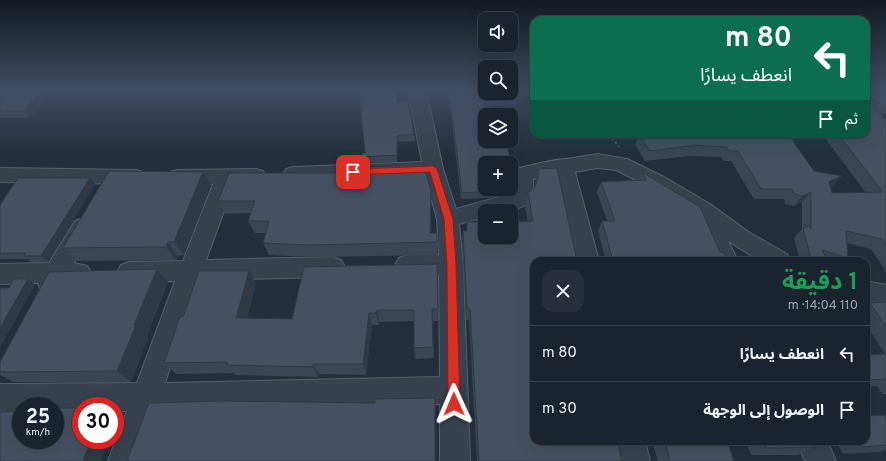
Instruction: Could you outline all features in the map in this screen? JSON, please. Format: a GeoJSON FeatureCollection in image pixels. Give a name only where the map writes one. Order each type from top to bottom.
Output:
{"type":"FeatureCollection","features":[{"type":"Feature","properties":{"kind":"street"},"geometry":{"type":"LineString","coordinates":[[421,112],[433,169],[448,219],[451,265],[455,461]]}},
{"type":"Feature","properties":{"kind":"street"},"geometry":{"type":"LineString","coordinates":[[448,219],[520,199],[523,196],[523,177],[526,173],[597,161],[620,164],[657,182],[702,210],[742,239],[772,257]]}},
{"type":"Feature","properties":{"kind":"street"},"geometry":{"type":"LineString","coordinates":[[563,166],[585,257]]}},
{"type":"Feature","properties":{"kind":"street"},"geometry":{"type":"LineString","coordinates":[[0,175],[226,177],[433,169]]}},
{"type":"Feature","properties":{"kind":"street"},"geometry":{"type":"LineString","coordinates":[[40,302],[112,177]]}},
{"type":"Feature","properties":{"kind":"street"},"geometry":{"type":"LineString","coordinates":[[123,461],[226,177]]}},
{"type":"Feature","properties":{"kind":"street"},"geometry":{"type":"LineString","coordinates":[[702,210],[724,257]]}},
{"type":"Feature","properties":{"kind":"street"},"geometry":{"type":"LineString","coordinates":[[388,266],[451,265]]}},
{"type":"Feature","properties":{"kind":"street"},"geometry":{"type":"LineString","coordinates":[[0,274],[55,274],[357,266]]}},
{"type":"Feature","properties":{"kind":"street"},"geometry":{"type":"LineString","coordinates":[[870,292],[886,296]]}},
{"type":"Feature","properties":{"kind":"street"},"geometry":{"type":"LineString","coordinates":[[0,398],[145,397],[454,390]]}},
{"type":"Feature","properties":{"kind":"street"},"geometry":{"type":"LineString","coordinates":[[631,445],[635,461]]}},
{"type":"Feature","properties":{"kind":"street"},"geometry":{"type":"LineString","coordinates":[[813,445],[821,461]]}},
{"type":"Feature","properties":{"kind":"building"},"geometry":{"type":"Polygon","coordinates":[[[361,112],[410,112],[414,134],[397,136],[397,155],[362,157],[362,153],[365,153],[361,112]]]}},
{"type":"Feature","properties":{"kind":"building"},"geometry":{"type":"Polygon","coordinates":[[[452,112],[478,112],[478,148],[508,148],[510,156],[478,156],[478,192],[462,193],[452,112]]]}},
{"type":"Feature","properties":{"kind":"building"},"geometry":{"type":"Polygon","coordinates":[[[870,112],[877,112],[886,121],[886,245],[882,239],[846,231],[848,257],[822,250],[826,257],[811,257],[803,228],[809,226],[811,229],[811,192],[803,196],[794,194],[792,189],[761,189],[738,151],[730,151],[727,147],[695,145],[650,151],[642,138],[791,138],[814,171],[842,176],[829,182],[832,193],[883,192],[841,138],[870,138],[870,112]]]}},
{"type":"Feature","properties":{"kind":"building"},"geometry":{"type":"Polygon","coordinates":[[[396,166],[396,171],[425,170],[431,191],[430,233],[437,233],[437,242],[309,245],[263,243],[269,221],[248,221],[255,201],[218,201],[229,173],[359,173],[360,167],[396,166]]]}},
{"type":"Feature","properties":{"kind":"building"},"geometry":{"type":"Polygon","coordinates":[[[557,168],[576,257],[530,257],[530,445],[618,445],[622,461],[479,461],[470,309],[467,309],[463,231],[467,231],[467,222],[478,222],[478,244],[518,244],[518,222],[533,221],[528,193],[535,187],[538,179],[538,169],[557,168]]]}},
{"type":"Feature","properties":{"kind":"building"},"geometry":{"type":"Polygon","coordinates":[[[109,171],[203,172],[174,242],[168,242],[166,247],[63,248],[109,171]]]}},
{"type":"Feature","properties":{"kind":"building"},"geometry":{"type":"Polygon","coordinates":[[[642,172],[700,207],[720,252],[724,253],[726,257],[612,257],[602,221],[615,221],[601,182],[646,180],[642,172]]]}},
{"type":"Feature","properties":{"kind":"building"},"geometry":{"type":"Polygon","coordinates":[[[18,178],[90,178],[41,256],[24,256],[26,253],[0,253],[0,205],[18,178]]]}},
{"type":"Feature","properties":{"kind":"building"},"geometry":{"type":"Polygon","coordinates":[[[437,264],[438,309],[432,309],[433,347],[414,348],[414,310],[377,310],[376,313],[369,313],[363,364],[313,364],[313,367],[227,365],[227,362],[164,363],[180,317],[183,317],[199,271],[249,271],[236,318],[292,319],[304,267],[437,264]]]}},
{"type":"Feature","properties":{"kind":"building"},"geometry":{"type":"Polygon","coordinates":[[[157,269],[117,371],[0,372],[0,362],[49,272],[157,269]]]}},
{"type":"Feature","properties":{"kind":"building"},"geometry":{"type":"Polygon","coordinates":[[[13,279],[28,279],[0,328],[0,288],[9,288],[13,279]]]}},
{"type":"Feature","properties":{"kind":"building"},"geometry":{"type":"Polygon","coordinates":[[[886,302],[886,327],[870,303],[886,302]]]}},
{"type":"Feature","properties":{"kind":"building"},"geometry":{"type":"Polygon","coordinates":[[[886,354],[886,379],[870,380],[870,355],[886,354]]]}},
{"type":"Feature","properties":{"kind":"building"},"geometry":{"type":"Polygon","coordinates":[[[435,398],[435,461],[127,461],[149,403],[224,401],[375,403],[375,399],[435,398]]]}},
{"type":"Feature","properties":{"kind":"building"},"geometry":{"type":"Polygon","coordinates":[[[64,408],[72,408],[72,449],[88,449],[83,461],[0,461],[0,412],[12,411],[12,449],[64,449],[64,408]]]}},
{"type":"Feature","properties":{"kind":"building"},"geometry":{"type":"Polygon","coordinates":[[[884,415],[886,419],[886,445],[863,447],[862,445],[870,445],[870,416],[884,415]]]}},
{"type":"Feature","properties":{"kind":"building"},"geometry":{"type":"Polygon","coordinates":[[[666,445],[728,445],[734,461],[670,461],[666,445]]]}},
{"type":"Feature","properties":{"kind":"building"},"geometry":{"type":"Polygon","coordinates":[[[765,445],[815,445],[816,447],[766,448],[765,445]]]}},
{"type":"Feature","properties":{"kind":"route"},"geometry":{"type":"LineString","coordinates":[[353,172],[433,169],[448,219],[451,265],[454,404]]}}]}
